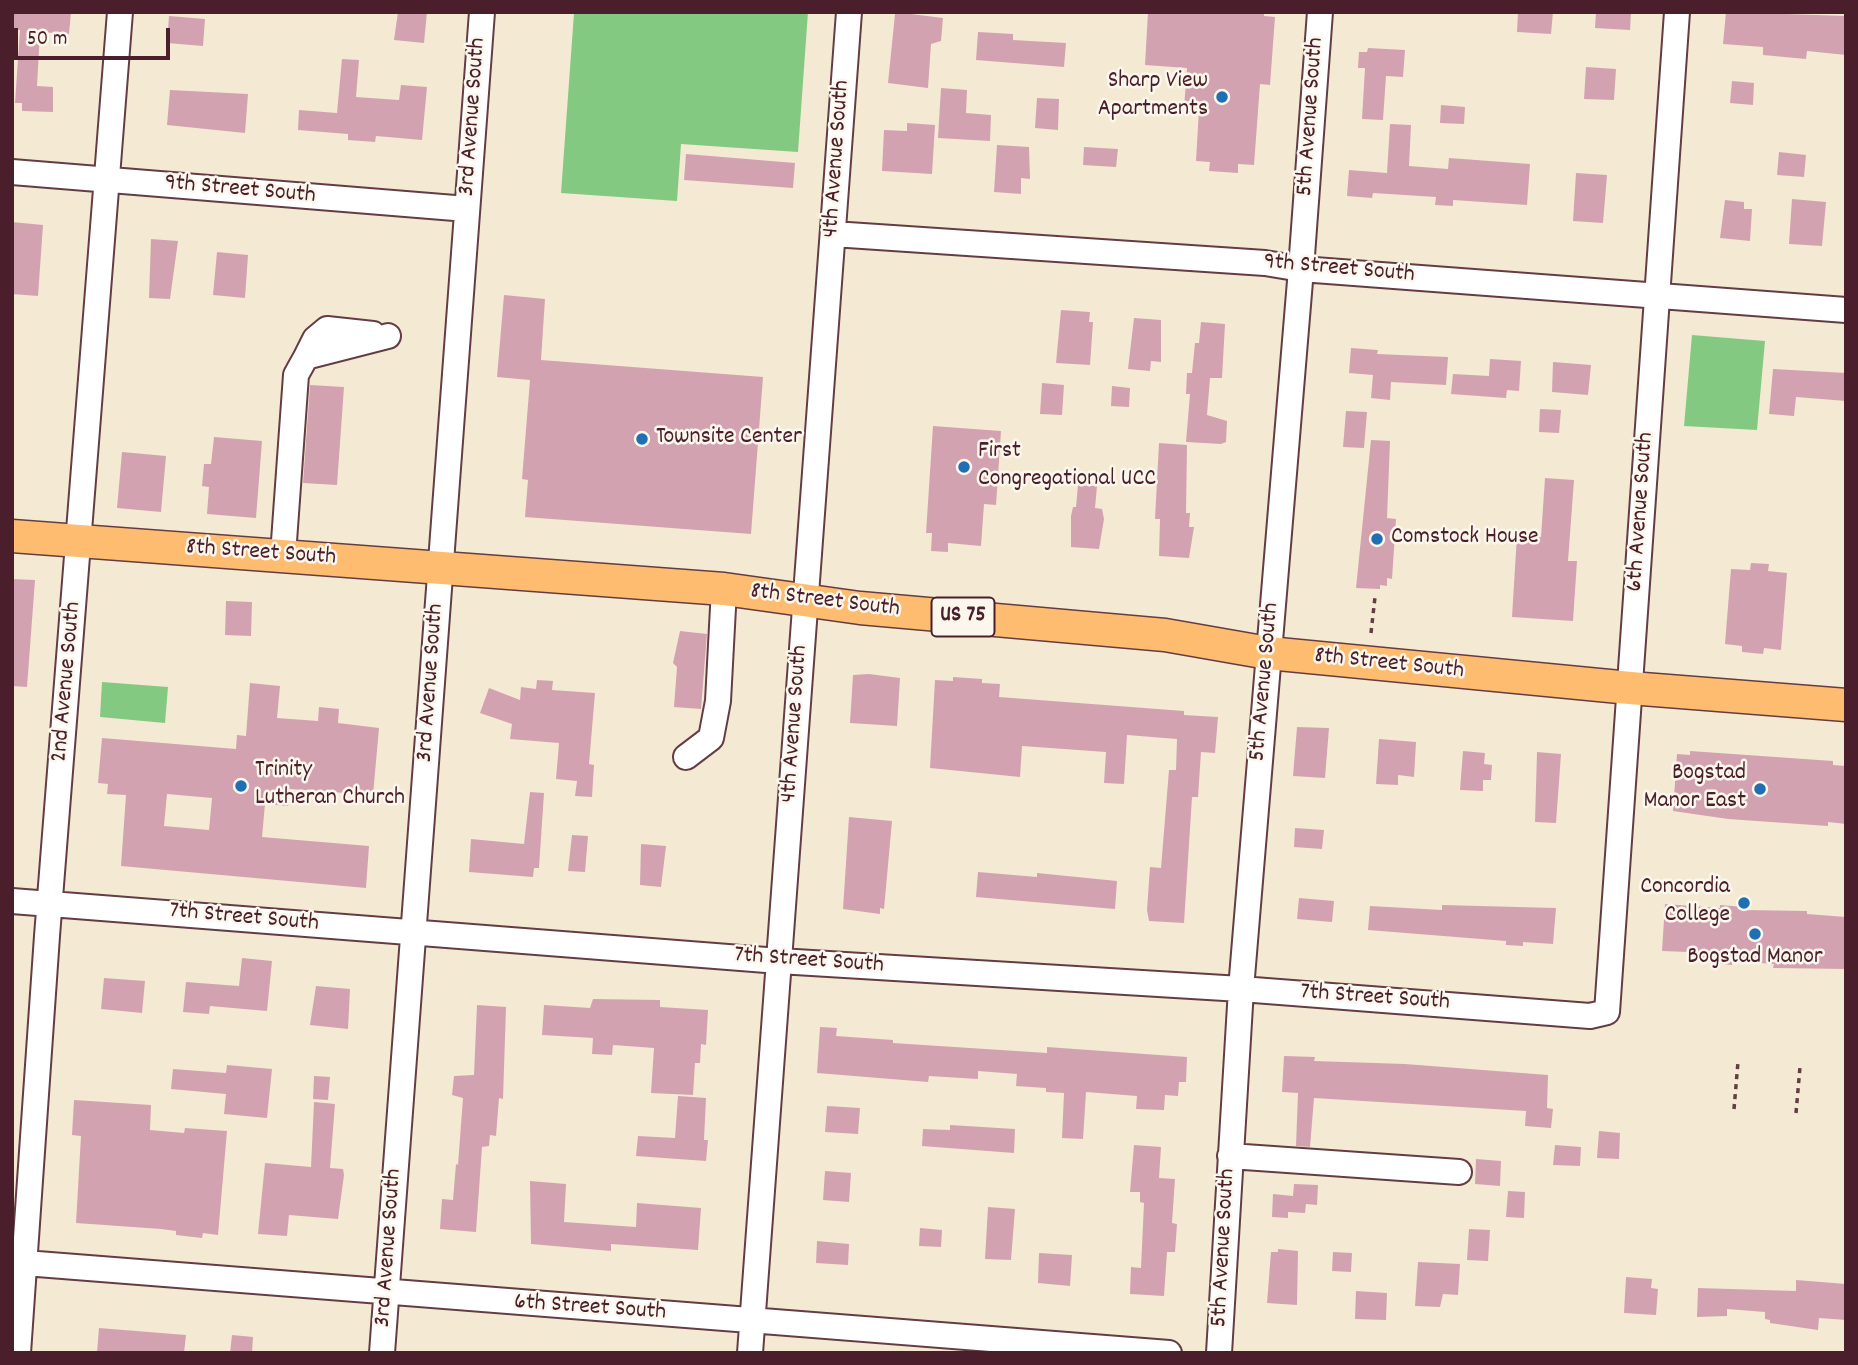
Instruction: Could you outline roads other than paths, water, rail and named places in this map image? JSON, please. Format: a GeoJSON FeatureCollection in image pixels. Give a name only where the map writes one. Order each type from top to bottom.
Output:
{"type":"FeatureCollection","features":[{"type":"Feature","properties":{"kind":"main road","name":"8th Street South"},"geometry":{"type":"LineString","coordinates":[[12,536],[724,589],[806,601],[1166,635],[1268,653],[1630,688],[1846,705]]}},
{"type":"Feature","properties":{"kind":"street","name":"2nd Avenue South"},"geometry":{"type":"LineString","coordinates":[[19,1353],[19,1263],[120,12]]}},
{"type":"Feature","properties":{"kind":"street","name":"3rd Avenue South"},"geometry":{"type":"LineString","coordinates":[[382,1353],[482,12]]}},
{"type":"Feature","properties":{"kind":"street","name":"4th Avenue South"},"geometry":{"type":"LineString","coordinates":[[750,1353],[849,12]]}},
{"type":"Feature","properties":{"kind":"street","name":"5th Avenue South"},"geometry":{"type":"LineString","coordinates":[[1219,1353],[1241,989],[1320,12]]}},
{"type":"Feature","properties":{"kind":"street","name":"6th Avenue South"},"geometry":{"type":"LineString","coordinates":[[1607,1012],[1678,12]]}},
{"type":"Feature","properties":{"kind":"street","name":"9th Street South"},"geometry":{"type":"LineString","coordinates":[[12,172],[467,209]]}},
{"type":"Feature","properties":{"kind":"street","name":"9th Street South"},"geometry":{"type":"LineString","coordinates":[[832,234],[1265,263],[1301,269],[1658,293],[1846,310]]}},
{"type":"Feature","properties":{"kind":"street"},"geometry":{"type":"LineString","coordinates":[[283,555],[296,375],[306,357],[388,336]]}},
{"type":"Feature","properties":{"kind":"street"},"geometry":{"type":"LineString","coordinates":[[686,757],[710,738],[718,701],[724,589]]}},
{"type":"Feature","properties":{"kind":"street","name":"7th Street South"},"geometry":{"type":"LineString","coordinates":[[12,901],[779,961],[1241,989],[1590,1016],[1607,1012]]}},
{"type":"Feature","properties":{"kind":"street"},"geometry":{"type":"LineString","coordinates":[[1230,1156],[1459,1171]]}},
{"type":"Feature","properties":{"kind":"street","name":"6th Street South"},"geometry":{"type":"LineString","coordinates":[[19,1263],[1169,1353]]}},
{"type":"Feature","properties":{"kind":"place","name":"Sharp View Apartments"},"geometry":{"type":"Point","coordinates":[1222,97]}},
{"type":"Feature","properties":{"kind":"place","name":"Townsite Center"},"geometry":{"type":"Point","coordinates":[642,439]}},
{"type":"Feature","properties":{"kind":"place","name":"First Congregational UCC"},"geometry":{"type":"Point","coordinates":[964,467]}},
{"type":"Feature","properties":{"kind":"place","name":"Comstock House"},"geometry":{"type":"Point","coordinates":[1377,539]}},
{"type":"Feature","properties":{"kind":"place","name":"Trinity Lutheran Church"},"geometry":{"type":"Point","coordinates":[241,786]}},
{"type":"Feature","properties":{"kind":"place","name":"Bogstad Manor East"},"geometry":{"type":"Point","coordinates":[1760,789]}},
{"type":"Feature","properties":{"kind":"place","name":"Concordia College"},"geometry":{"type":"Point","coordinates":[1744,903]}},
{"type":"Feature","properties":{"kind":"place","name":"Bogstad Manor"},"geometry":{"type":"Point","coordinates":[1755,934]}}]}
